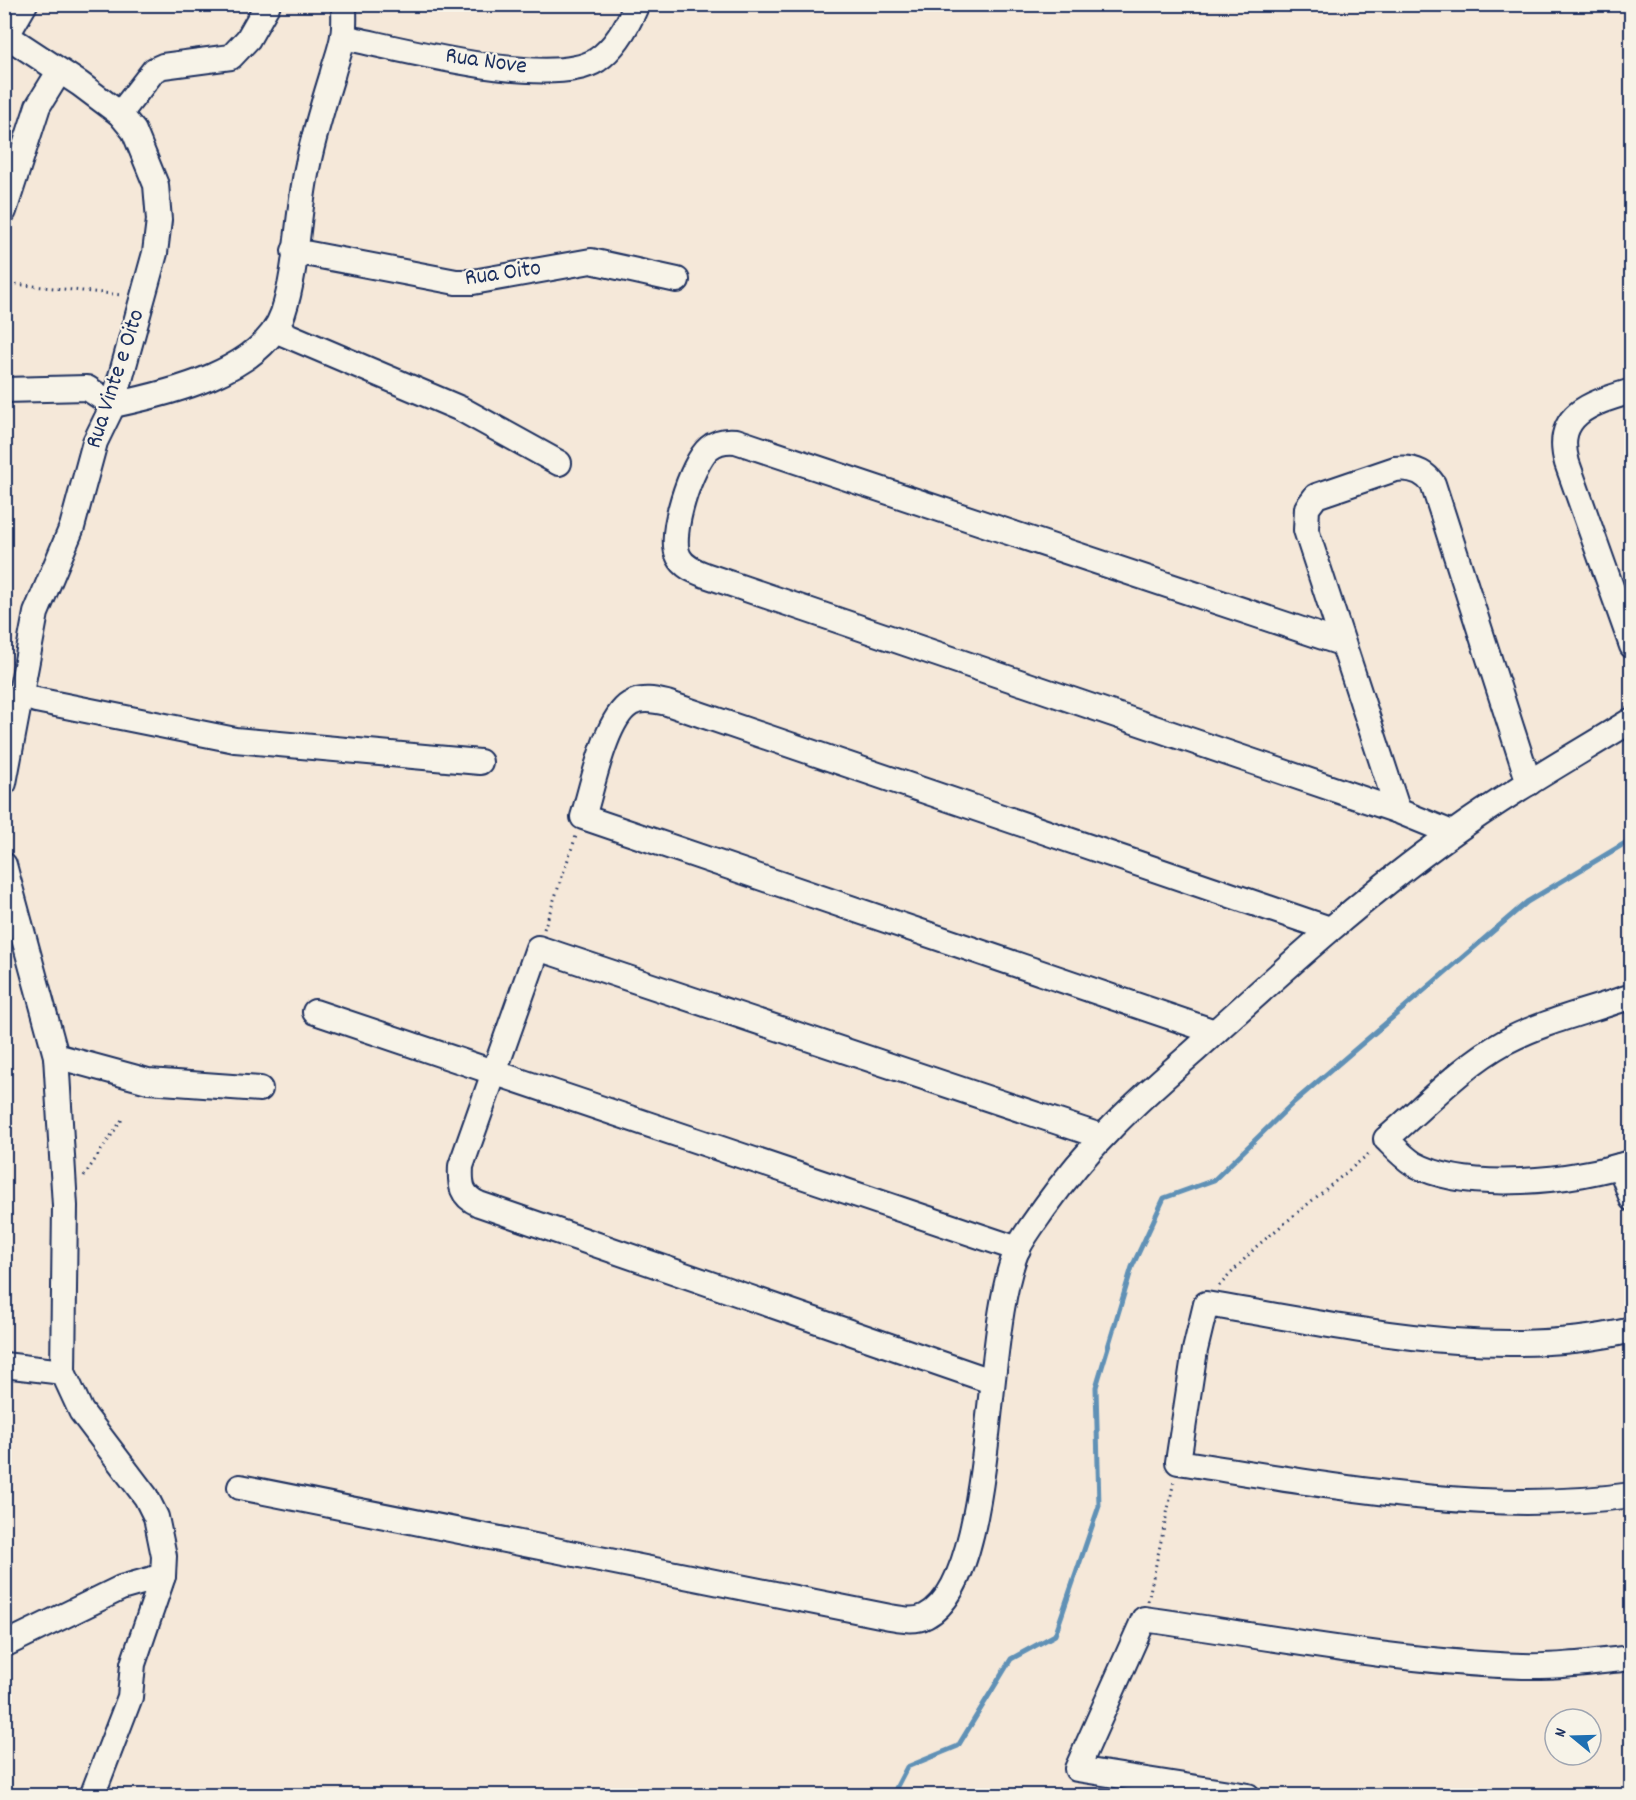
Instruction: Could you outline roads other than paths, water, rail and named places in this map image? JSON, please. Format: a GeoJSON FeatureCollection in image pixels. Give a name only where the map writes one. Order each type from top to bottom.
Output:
{"type":"FeatureCollection","features":[{"type":"Feature","properties":{"kind":"street"},"geometry":{"type":"LineString","coordinates":[[6,35],[25,4]]}},
{"type":"Feature","properties":{"kind":"street"},"geometry":{"type":"LineString","coordinates":[[120,114],[154,70],[163,66],[231,57],[240,50],[268,4]]}},
{"type":"Feature","properties":{"kind":"street"},"geometry":{"type":"LineString","coordinates":[[4,390],[87,388],[113,405],[152,398],[235,365],[253,352],[275,330],[283,313],[294,251],[300,197],[315,133],[343,37],[344,4]]}},
{"type":"Feature","properties":{"kind":"street","name":"Rua Nove"},"geometry":{"type":"LineString","coordinates":[[343,37],[508,70],[576,67],[595,61],[610,49],[637,4]]}},
{"type":"Feature","properties":{"kind":"street","name":"Rua Vinte e Oito"},"geometry":{"type":"LineString","coordinates":[[4,783],[36,613],[72,527],[95,442],[113,405],[155,253],[159,220],[156,185],[134,131],[120,114],[6,35]]}},
{"type":"Feature","properties":{"kind":"street"},"geometry":{"type":"LineString","coordinates":[[4,211],[38,106],[59,72]]}},
{"type":"Feature","properties":{"kind":"street","name":"Rua Oito"},"geometry":{"type":"LineString","coordinates":[[294,251],[456,282],[473,282],[591,261],[677,280]]}},
{"type":"Feature","properties":{"kind":"street"},"geometry":{"type":"LineString","coordinates":[[275,330],[461,409],[559,463]]}},
{"type":"Feature","properties":{"kind":"street"},"geometry":{"type":"LineString","coordinates":[[1632,392],[1579,412],[1568,423],[1564,438],[1568,463],[1632,646]]}},
{"type":"Feature","properties":{"kind":"street"},"geometry":{"type":"LineString","coordinates":[[1341,643],[736,441],[718,442],[703,455],[686,494],[676,528],[675,540],[678,556],[686,566],[705,575],[1398,811],[1452,833]]}},
{"type":"Feature","properties":{"kind":"street"},"geometry":{"type":"LineString","coordinates":[[1398,811],[1341,643],[1306,530],[1308,505],[1323,493],[1372,475],[1404,468],[1420,471],[1433,484],[1529,783]]}},
{"type":"Feature","properties":{"kind":"street"},"geometry":{"type":"LineString","coordinates":[[19,694],[235,740],[480,762]]}},
{"type":"Feature","properties":{"kind":"street"},"geometry":{"type":"LineString","coordinates":[[1215,1032],[583,817],[612,726],[632,702],[656,700],[700,712],[1330,929]]}},
{"type":"Feature","properties":{"kind":"street"},"geometry":{"type":"LineString","coordinates":[[240,1487],[890,1617],[916,1619],[927,1615],[940,1605],[955,1583],[964,1562],[981,1489],[999,1323],[1018,1249],[1065,1178],[1100,1136],[1330,929],[1452,833],[1632,720]]}},
{"type":"Feature","properties":{"kind":"street"},"geometry":{"type":"LineString","coordinates":[[4,865],[56,1056],[64,1206],[63,1372],[81,1411],[151,1507],[164,1556],[164,1576],[138,1647],[128,1705],[93,1796]]}},
{"type":"Feature","properties":{"kind":"street"},"geometry":{"type":"LineString","coordinates":[[991,1381],[612,1252],[470,1199],[460,1185],[461,1166],[538,948],[1100,1136]]}},
{"type":"Feature","properties":{"kind":"street"},"geometry":{"type":"LineString","coordinates":[[1632,996],[1544,1026],[1503,1044],[1471,1066],[1386,1139],[1413,1163],[1431,1171],[1465,1178],[1524,1180],[1553,1178],[1626,1164],[1632,1199]]}},
{"type":"Feature","properties":{"kind":"street"},"geometry":{"type":"LineString","coordinates":[[315,1012],[1018,1249]]}},
{"type":"Feature","properties":{"kind":"street"},"geometry":{"type":"LineString","coordinates":[[56,1056],[148,1081],[261,1089]]}},
{"type":"Feature","properties":{"kind":"street"},"geometry":{"type":"LineString","coordinates":[[1632,1330],[1577,1341],[1512,1344],[1369,1330],[1206,1304],[1195,1350],[1178,1462],[1323,1484],[1460,1499],[1565,1502],[1632,1495]]}},
{"type":"Feature","properties":{"kind":"street"},"geometry":{"type":"LineString","coordinates":[[4,1365],[63,1372]]}},
{"type":"Feature","properties":{"kind":"street"},"geometry":{"type":"LineString","coordinates":[[4,1645],[122,1588],[164,1576]]}},
{"type":"Feature","properties":{"kind":"street"},"geometry":{"type":"LineString","coordinates":[[1248,1796],[1077,1769],[1144,1619],[1404,1658],[1554,1665],[1632,1658]]}},
{"type":"Feature","properties":{"kind":"waterway"},"geometry":{"type":"LineString","coordinates":[[892,1796],[907,1767],[958,1746],[1011,1659],[1055,1635],[1099,1506],[1096,1387],[1132,1267],[1164,1198],[1214,1180],[1294,1102],[1527,902],[1632,839]]}}]}
